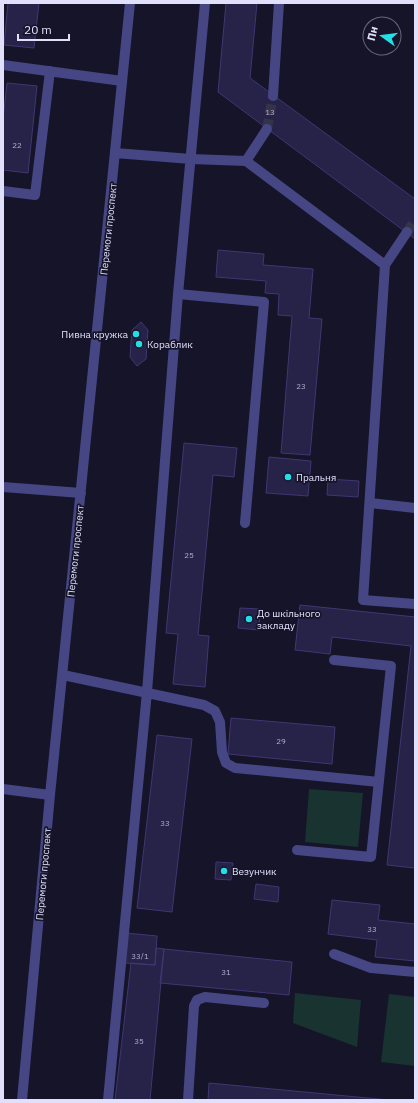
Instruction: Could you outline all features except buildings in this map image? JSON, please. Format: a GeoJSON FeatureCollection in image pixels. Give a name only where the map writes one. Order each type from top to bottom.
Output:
{"type":"FeatureCollection","features":[{"type":"Feature","properties":{"kind":"street","name":"Перемоги проспект"},"geometry":{"type":"LineString","coordinates":[[22,1100],[50,795],[130,3]]}},
{"type":"Feature","properties":{"kind":"street"},"geometry":{"type":"LineString","coordinates":[[108,1100],[147,692],[178,294],[206,3]]}},
{"type":"Feature","properties":{"kind":"street"},"geometry":{"type":"LineString","coordinates":[[273,96],[279,3]]}},
{"type":"Feature","properties":{"kind":"street"},"geometry":{"type":"LineString","coordinates":[[3,65],[122,82]]}},
{"type":"Feature","properties":{"kind":"street"},"geometry":{"type":"LineString","coordinates":[[3,191],[35,195],[50,71]]}},
{"type":"Feature","properties":{"kind":"street"},"geometry":{"type":"LineString","coordinates":[[246,161],[267,129]]}},
{"type":"Feature","properties":{"kind":"street"},"geometry":{"type":"LineString","coordinates":[[115,153],[191,159],[246,161],[385,265]]}},
{"type":"Feature","properties":{"kind":"street"},"geometry":{"type":"LineString","coordinates":[[406,232],[385,265],[363,600],[415,604]]}},
{"type":"Feature","properties":{"kind":"street"},"geometry":{"type":"LineString","coordinates":[[178,294],[264,302],[245,523]]}},
{"type":"Feature","properties":{"kind":"street"},"geometry":{"type":"LineString","coordinates":[[3,487],[81,492]]}},
{"type":"Feature","properties":{"kind":"street"},"geometry":{"type":"LineString","coordinates":[[370,503],[415,508]]}},
{"type":"Feature","properties":{"kind":"street"},"geometry":{"type":"LineString","coordinates":[[297,850],[371,857],[391,666],[334,660]]}},
{"type":"Feature","properties":{"kind":"street"},"geometry":{"type":"LineString","coordinates":[[63,675],[204,705],[215,711],[220,722],[222,752],[226,763],[235,768],[379,782]]}},
{"type":"Feature","properties":{"kind":"street"},"geometry":{"type":"LineString","coordinates":[[3,789],[50,795]]}},
{"type":"Feature","properties":{"kind":"street"},"geometry":{"type":"LineString","coordinates":[[334,954],[371,968],[415,972]]}},
{"type":"Feature","properties":{"kind":"street"},"geometry":{"type":"LineString","coordinates":[[188,1100],[194,1006],[197,1000],[205,997],[264,1003]]}},
{"type":"Feature","properties":{"kind":"green space"},"geometry":{"type":"Polygon","coordinates":[[[309,789],[363,793],[358,847],[305,842],[309,789]]]}},
{"type":"Feature","properties":{"kind":"green space"},"geometry":{"type":"Polygon","coordinates":[[[295,993],[361,1000],[357,1047],[293,1023],[295,993]]]}},
{"type":"Feature","properties":{"kind":"green space"},"geometry":{"type":"Polygon","coordinates":[[[389,994],[415,997],[415,1066],[381,1062],[389,994]]]}},
{"type":"Feature","properties":{"kind":"tunnel"},"geometry":{"type":"LineString","coordinates":[[267,129],[273,96]]}},
{"type":"Feature","properties":{"kind":"tunnel"},"geometry":{"type":"LineString","coordinates":[[407,232],[415,220]]}},
{"type":"Feature","properties":{"kind":"place","name":"Пивна кружка"},"geometry":{"type":"Point","coordinates":[136,334]}},
{"type":"Feature","properties":{"kind":"place","name":"Кораблик"},"geometry":{"type":"Point","coordinates":[139,344]}},
{"type":"Feature","properties":{"kind":"place","name":"Пральня"},"geometry":{"type":"Point","coordinates":[288,477]}},
{"type":"Feature","properties":{"kind":"place","name":"До шкільного закладу"},"geometry":{"type":"Point","coordinates":[249,619]}},
{"type":"Feature","properties":{"kind":"place","name":"Везунчик"},"geometry":{"type":"Point","coordinates":[224,871]}}]}
